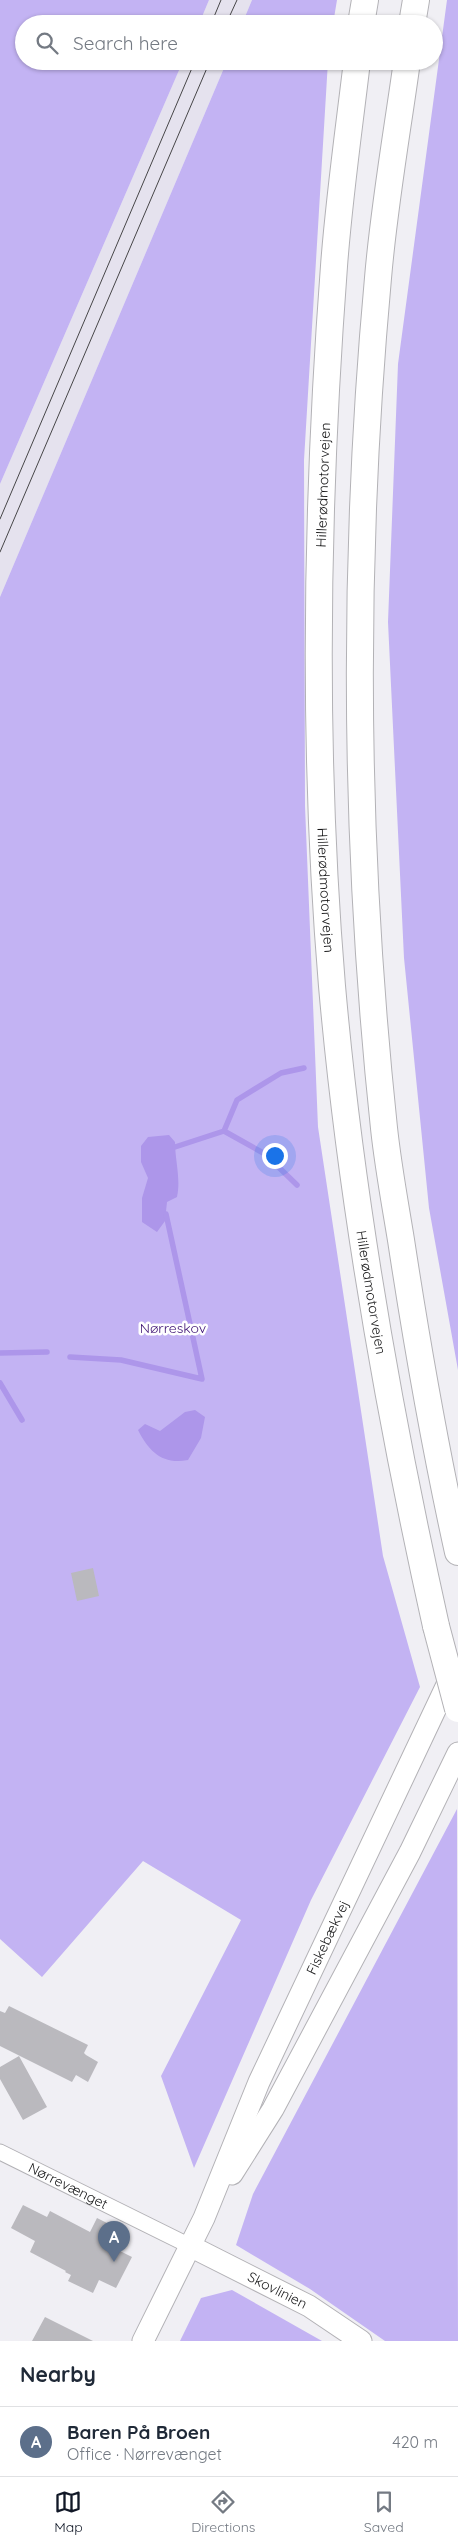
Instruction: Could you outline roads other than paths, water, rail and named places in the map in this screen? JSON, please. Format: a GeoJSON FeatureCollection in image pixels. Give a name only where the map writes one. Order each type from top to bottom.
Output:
{"type":"FeatureCollection","features":[{"type":"Feature","properties":{"kind":"highway"},"geometry":{"type":"LineString","coordinates":[[363,15],[365,0]]}},
{"type":"Feature","properties":{"kind":"highway"},"geometry":{"type":"LineString","coordinates":[[414,15],[416,0]]}},
{"type":"Feature","properties":{"kind":"highway","name":"Hillerødmotorvejen"},"geometry":{"type":"LineString","coordinates":[[356,70],[334,262],[322,459],[318,660],[324,845],[332,984],[348,1139],[384,1378],[436,1626],[458,1708]]}},
{"type":"Feature","properties":{"kind":"highway"},"geometry":{"type":"LineString","coordinates":[[405,70],[378,275],[364,470],[359,662],[363,841],[370,984],[385,1133],[420,1364],[458,1552]]}},
{"type":"Feature","properties":{"kind":"street","name":"Fiskebækvej"},"geometry":{"type":"LineString","coordinates":[[143,2341],[204,2218],[259,2082],[458,1661]]}},
{"type":"Feature","properties":{"kind":"street","name":"Fiskebækvej"},"geometry":{"type":"LineString","coordinates":[[204,2218],[273,2109],[410,1852],[458,1753]]}},
{"type":"Feature","properties":{"kind":"street","name":"Nørrevænget"},"geometry":{"type":"LineString","coordinates":[[0,2152],[190,2246]]}},
{"type":"Feature","properties":{"kind":"street","name":"Skovlinien"},"geometry":{"type":"LineString","coordinates":[[190,2246],[308,2306],[361,2341]]}},
{"type":"Feature","properties":{"kind":"waterway"},"geometry":{"type":"LineString","coordinates":[[224,1131],[237,1100],[281,1073],[304,1068]]}},
{"type":"Feature","properties":{"kind":"waterway"},"geometry":{"type":"LineString","coordinates":[[175,1147],[224,1131],[265,1154],[297,1185]]}},
{"type":"Feature","properties":{"kind":"waterway"},"geometry":{"type":"LineString","coordinates":[[70,1357],[121,1360],[202,1379],[166,1214]]}},
{"type":"Feature","properties":{"kind":"waterway"},"geometry":{"type":"LineString","coordinates":[[0,1353],[47,1352]]}},
{"type":"Feature","properties":{"kind":"waterway"},"geometry":{"type":"LineString","coordinates":[[0,1383],[22,1420]]}},
{"type":"Feature","properties":{"kind":"tram line"},"geometry":{"type":"LineString","coordinates":[[215,15],[221,0]]}},
{"type":"Feature","properties":{"kind":"tram line"},"geometry":{"type":"LineString","coordinates":[[230,15],[237,0]]}},
{"type":"Feature","properties":{"kind":"tram line"},"geometry":{"type":"LineString","coordinates":[[0,519],[191,70]]}},
{"type":"Feature","properties":{"kind":"tram line"},"geometry":{"type":"LineString","coordinates":[[0,552],[206,70]]}},
{"type":"Feature","properties":{"kind":"place","name":"Baren På Broen"},"geometry":{"type":"Point","coordinates":[114,2262]}},
{"type":"Feature","properties":{"kind":"park label","name":"Nørreskov"},"geometry":{"type":"Point","coordinates":[173,1328]}}]}
